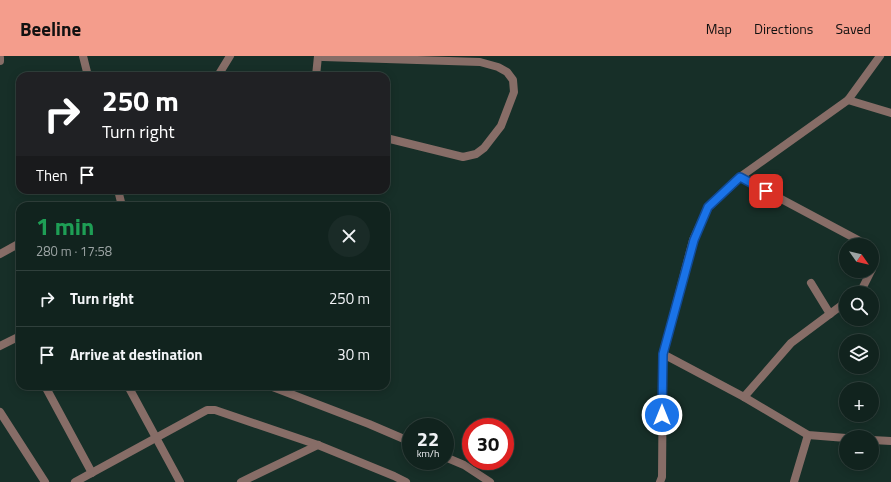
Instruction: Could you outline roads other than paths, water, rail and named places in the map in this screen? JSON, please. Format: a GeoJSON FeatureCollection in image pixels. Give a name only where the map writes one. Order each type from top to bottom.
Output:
{"type":"FeatureCollection","features":[{"type":"Feature","properties":{"kind":"street"},"geometry":{"type":"LineString","coordinates":[[83,56],[87,72]]}},
{"type":"Feature","properties":{"kind":"street"},"geometry":{"type":"LineString","coordinates":[[220,72],[230,56]]}},
{"type":"Feature","properties":{"kind":"street"},"geometry":{"type":"LineString","coordinates":[[316,72],[318,56],[480,62],[498,66],[507,72],[513,80],[514,92],[501,126],[484,148],[476,154],[463,157],[390,139]]}},
{"type":"Feature","properties":{"kind":"street"},"geometry":{"type":"LineString","coordinates":[[660,482],[662,476],[663,354],[694,240],[708,207],[740,177],[848,100],[880,56]]}},
{"type":"Feature","properties":{"kind":"street"},"geometry":{"type":"LineString","coordinates":[[848,100],[891,113]]}},
{"type":"Feature","properties":{"kind":"street"},"geometry":{"type":"LineString","coordinates":[[740,177],[854,238]]}},
{"type":"Feature","properties":{"kind":"street"},"geometry":{"type":"LineString","coordinates":[[0,254],[16,245]]}},
{"type":"Feature","properties":{"kind":"street"},"geometry":{"type":"LineString","coordinates":[[811,283],[830,314]]}},
{"type":"Feature","properties":{"kind":"street"},"geometry":{"type":"LineString","coordinates":[[744,397],[791,343],[839,307]]}},
{"type":"Feature","properties":{"kind":"street"},"geometry":{"type":"LineString","coordinates":[[0,346],[16,339]]}},
{"type":"Feature","properties":{"kind":"street"},"geometry":{"type":"LineString","coordinates":[[663,354],[744,397],[808,435],[839,437]]}},
{"type":"Feature","properties":{"kind":"street"},"geometry":{"type":"LineString","coordinates":[[47,390],[92,473]]}},
{"type":"Feature","properties":{"kind":"street"},"geometry":{"type":"LineString","coordinates":[[130,390],[180,482]]}},
{"type":"Feature","properties":{"kind":"street"},"geometry":{"type":"LineString","coordinates":[[280,390],[402,438]]}},
{"type":"Feature","properties":{"kind":"street"},"geometry":{"type":"LineString","coordinates":[[75,482],[207,410],[215,410],[318,446],[406,482]]}},
{"type":"Feature","properties":{"kind":"street"},"geometry":{"type":"LineString","coordinates":[[0,412],[45,482]]}},
{"type":"Feature","properties":{"kind":"street"},"geometry":{"type":"LineString","coordinates":[[794,482],[808,435]]}},
{"type":"Feature","properties":{"kind":"street"},"geometry":{"type":"LineString","coordinates":[[879,440],[891,441]]}},
{"type":"Feature","properties":{"kind":"street"},"geometry":{"type":"LineString","coordinates":[[241,482],[318,446]]}},
{"type":"Feature","properties":{"kind":"street"},"geometry":{"type":"LineString","coordinates":[[454,461],[464,465],[488,482]]}},
{"type":"Feature","properties":{"kind":"street"},"geometry":{"type":"LineString","coordinates":[[388,482],[394,476]]}}]}
